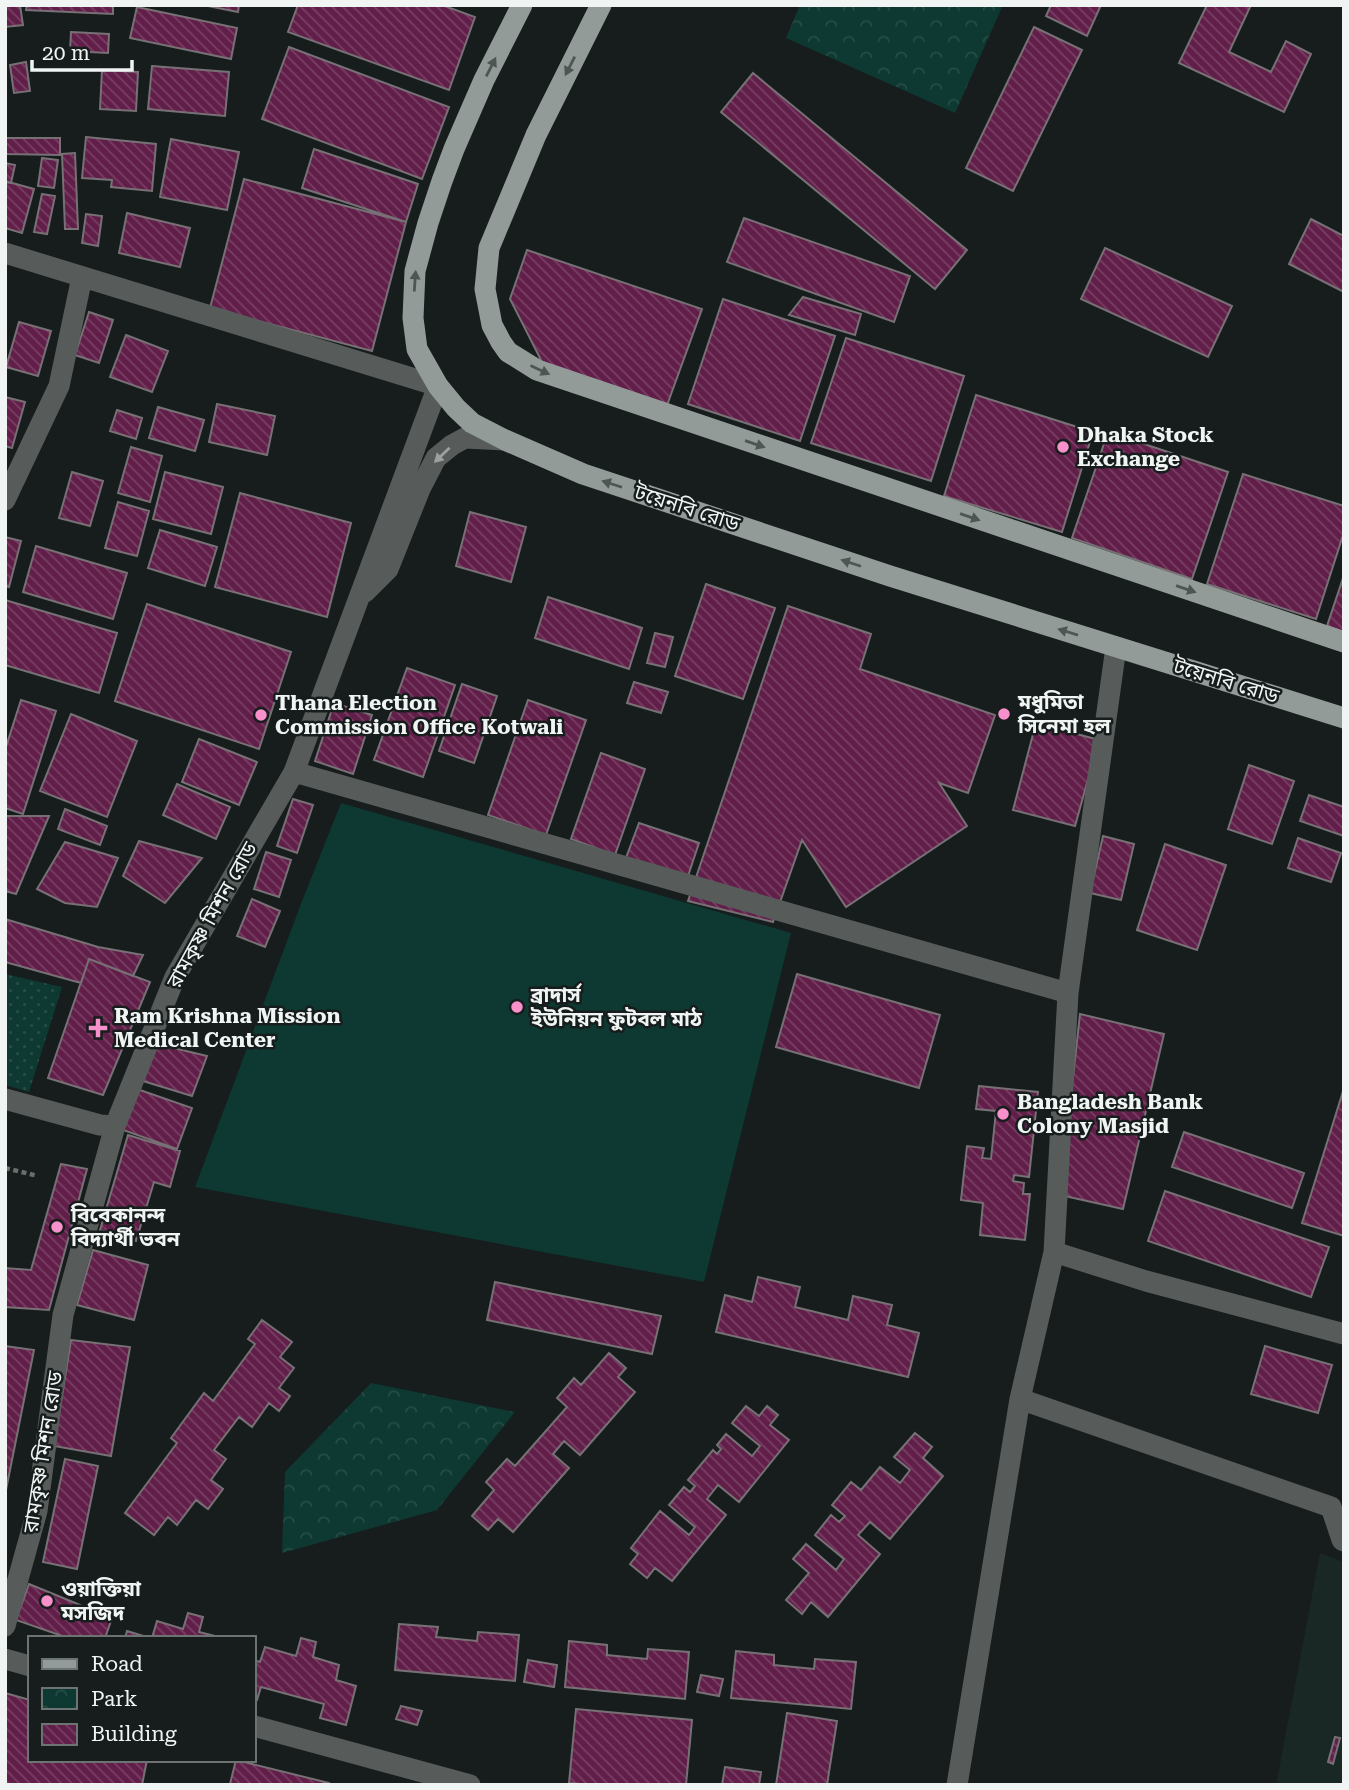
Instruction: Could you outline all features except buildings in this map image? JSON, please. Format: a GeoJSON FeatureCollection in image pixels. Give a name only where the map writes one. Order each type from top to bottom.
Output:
{"type":"FeatureCollection","features":[{"type":"Feature","properties":{"kind":"main road","name":"টয়েনবি রোড"},"geometry":{"type":"LineString","coordinates":[[522,5],[484,80],[454,149],[428,223],[415,271],[413,318],[417,349],[438,386],[472,423],[505,440],[596,478],[890,576],[1344,718]]}},
{"type":"Feature","properties":{"kind":"main road"},"geometry":{"type":"LineString","coordinates":[[601,5],[536,135],[489,248],[485,289],[492,325],[509,352],[537,370],[1344,642]]}},
{"type":"Feature","properties":{"kind":"street"},"geometry":{"type":"LineString","coordinates":[[5,253],[438,386]]}},
{"type":"Feature","properties":{"kind":"street"},"geometry":{"type":"LineString","coordinates":[[5,500],[60,386],[82,277]]}},
{"type":"Feature","properties":{"kind":"street","name":"রামকৃষ্ণ মিশন রোড"},"geometry":{"type":"LineString","coordinates":[[5,1626],[37,1511],[63,1315],[115,1126],[175,977],[294,772],[438,386]]}},
{"type":"Feature","properties":{"kind":"street"},"geometry":{"type":"LineString","coordinates":[[359,598],[388,569],[420,489],[436,458],[465,438],[505,440]]}},
{"type":"Feature","properties":{"kind":"street"},"geometry":{"type":"LineString","coordinates":[[957,1785],[1020,1399],[1054,1252],[1068,993],[1116,647]]}},
{"type":"Feature","properties":{"kind":"street"},"geometry":{"type":"LineString","coordinates":[[294,772],[1068,993]]}},
{"type":"Feature","properties":{"kind":"street"},"geometry":{"type":"LineString","coordinates":[[5,1099],[100,1125],[115,1126]]}},
{"type":"Feature","properties":{"kind":"street"},"geometry":{"type":"LineString","coordinates":[[1054,1252],[1146,1281],[1344,1335]]}},
{"type":"Feature","properties":{"kind":"street"},"geometry":{"type":"LineString","coordinates":[[1020,1399],[1331,1507],[1344,1541]]}},
{"type":"Feature","properties":{"kind":"street"},"geometry":{"type":"LineString","coordinates":[[5,1659],[28,1665]]}},
{"type":"Feature","properties":{"kind":"street"},"geometry":{"type":"LineString","coordinates":[[256,1727],[470,1785]]}},
{"type":"Feature","properties":{"kind":"path"},"geometry":{"type":"LineString","coordinates":[[5,1168],[38,1176]]}},
{"type":"Feature","properties":{"kind":"shaded area"},"geometry":{"type":"Polygon","coordinates":[[[1320,1553],[1344,1562],[1344,1785],[1276,1785],[1320,1553]]]}},
{"type":"Feature","properties":{"kind":"green space"},"geometry":{"type":"Polygon","coordinates":[[[800,5],[1003,5],[955,113],[786,38],[800,5]]]}},
{"type":"Feature","properties":{"kind":"green space","name":"ব্রাদার্স ইউনিয়ন ফুটবল মাঠ"},"geometry":{"type":"Polygon","coordinates":[[[341,803],[791,933],[704,1282],[195,1187],[341,803]]]}},
{"type":"Feature","properties":{"kind":"green space"},"geometry":{"type":"Polygon","coordinates":[[[5,974],[62,987],[29,1092],[5,1085],[5,974]]]}},
{"type":"Feature","properties":{"kind":"green space"},"geometry":{"type":"Polygon","coordinates":[[[371,1383],[515,1412],[437,1510],[282,1553],[285,1472],[371,1383]]]}},
{"type":"Feature","properties":{"kind":"place","name":"Dhaka Stock Exchange"},"geometry":{"type":"Point","coordinates":[1063,447]}},
{"type":"Feature","properties":{"kind":"place","name":"মধুমিতা সিনেমা হল"},"geometry":{"type":"Point","coordinates":[1004,714]}},
{"type":"Feature","properties":{"kind":"place","name":"Thana Election Commission Office Kotwali"},"geometry":{"type":"Point","coordinates":[261,715]}},
{"type":"Feature","properties":{"kind":"place","name":"ব্রাদার্স ইউনিয়ন ফুটবল মাঠ"},"geometry":{"type":"Point","coordinates":[517,1007]}},
{"type":"Feature","properties":{"kind":"place","name":"Ram Krishna Mission Medical Center"},"geometry":{"type":"Point","coordinates":[98,1028]}},
{"type":"Feature","properties":{"kind":"place","name":"Bangladesh Bank Colony Masjid"},"geometry":{"type":"Point","coordinates":[1003,1114]}},
{"type":"Feature","properties":{"kind":"place","name":"বিবেকানন্দ বিদ্যার্থী ভবন"},"geometry":{"type":"Point","coordinates":[57,1227]}},
{"type":"Feature","properties":{"kind":"place","name":"ওয়াক্তিয়া মসজিদ"},"geometry":{"type":"Point","coordinates":[47,1601]}}]}
